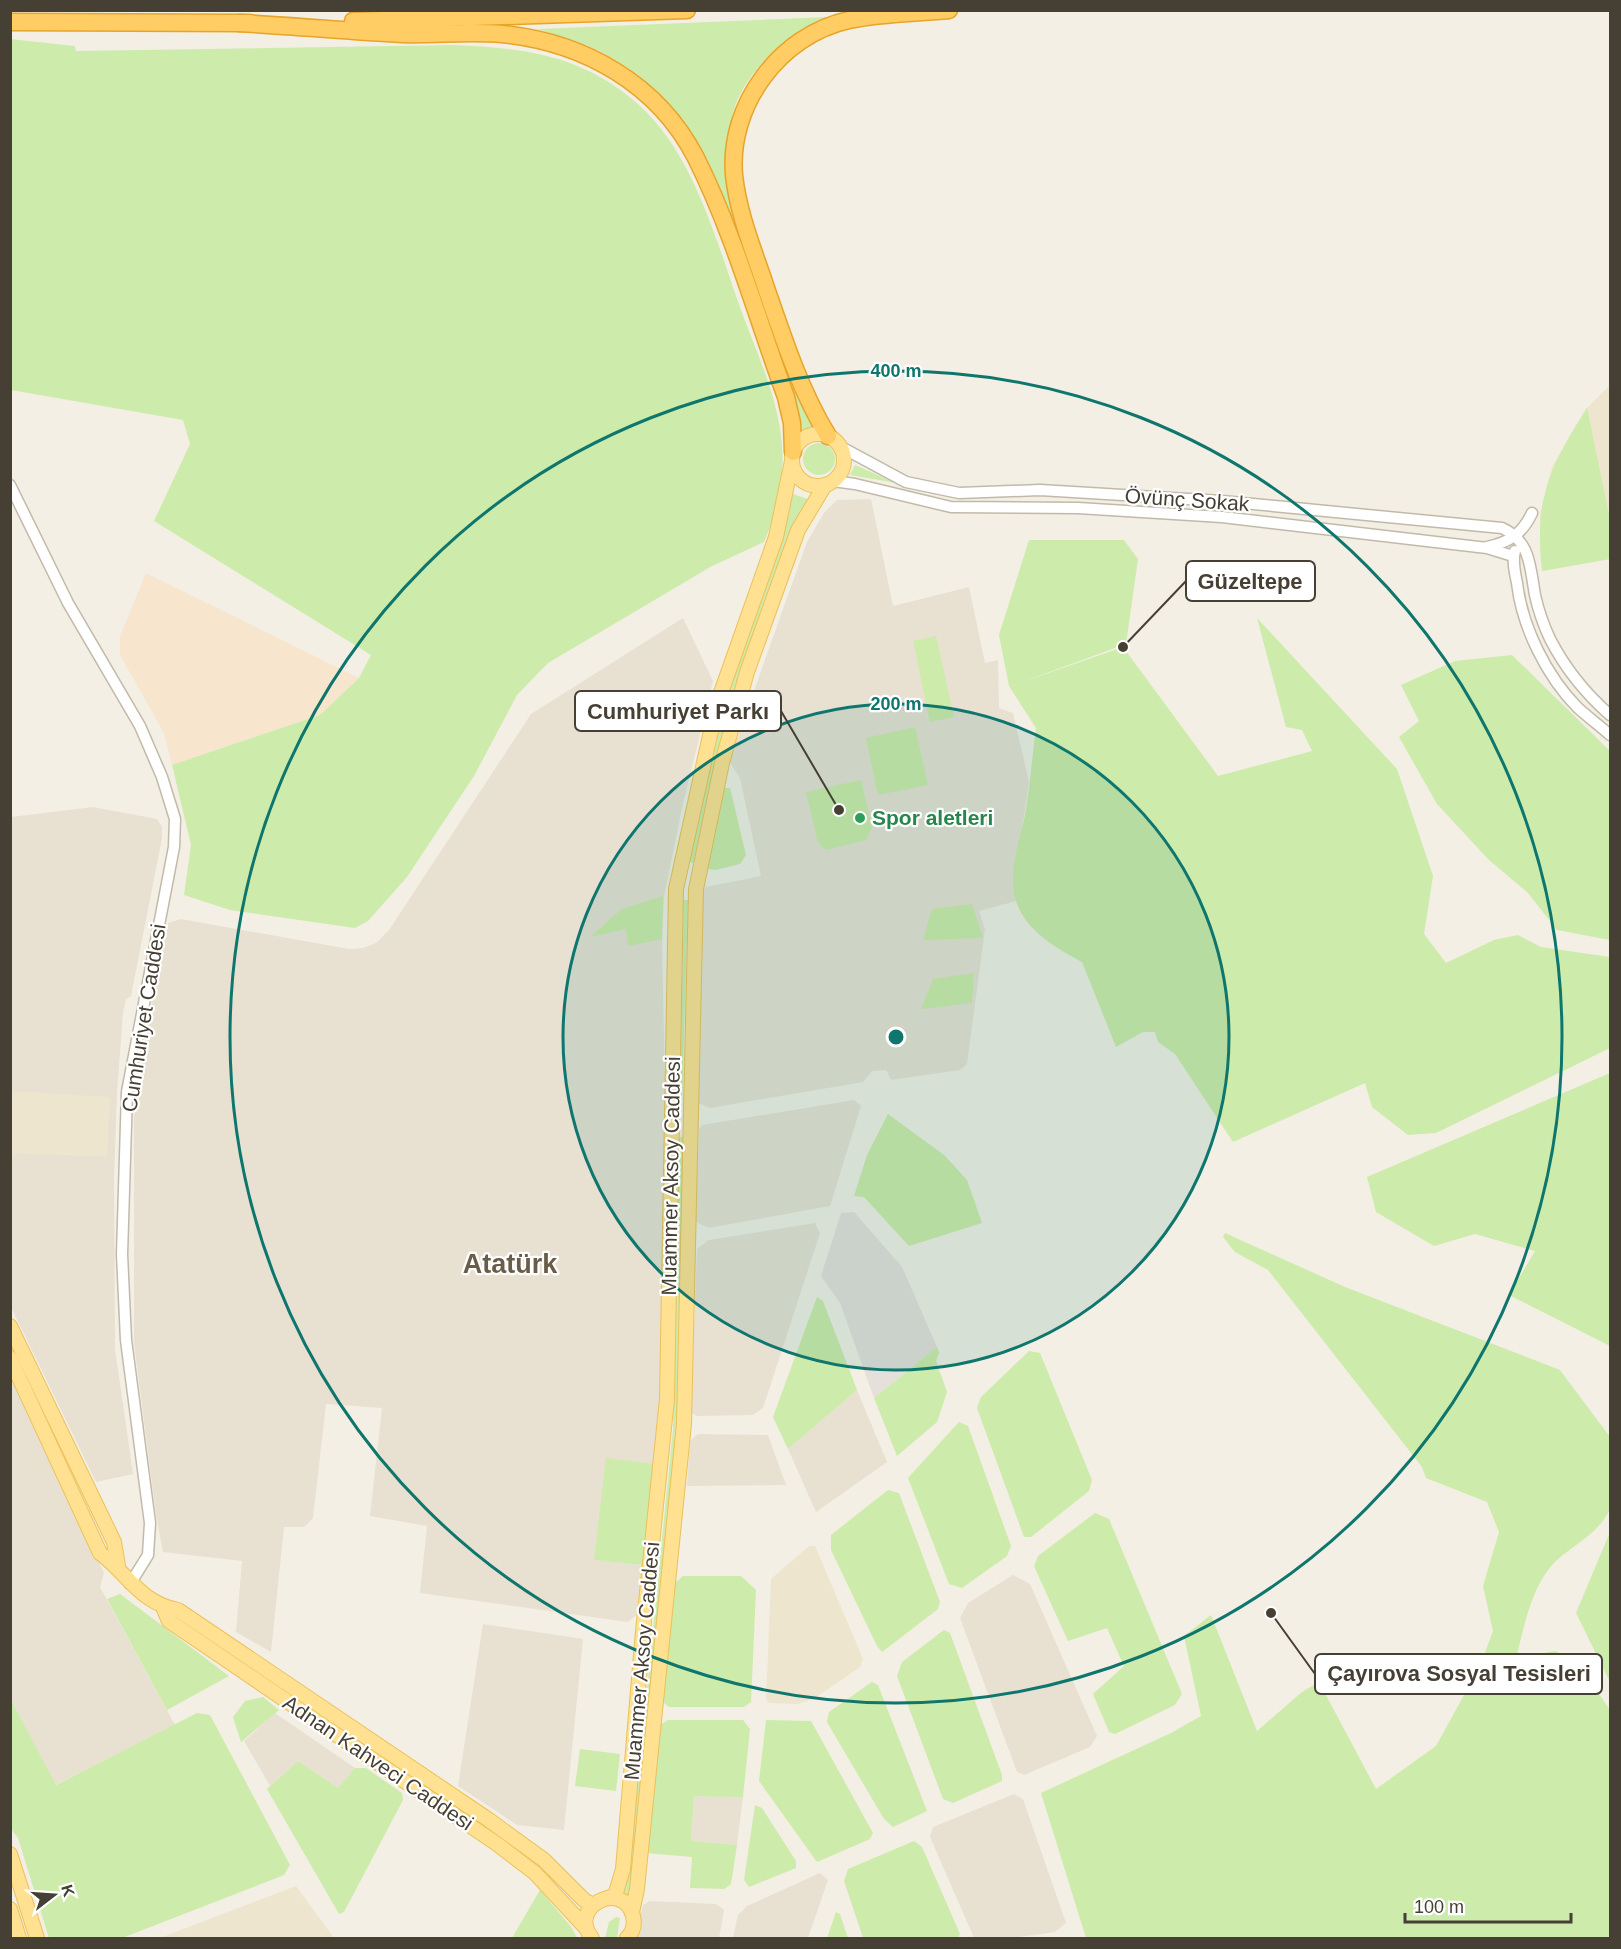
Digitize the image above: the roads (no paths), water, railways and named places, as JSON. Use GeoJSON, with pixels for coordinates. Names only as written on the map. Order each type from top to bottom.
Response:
{"type":"FeatureCollection","features":[{"type":"Feature","properties":{"kind":"highway"},"geometry":{"type":"LineString","coordinates":[[10,22],[239,23],[477,18],[687,10]]}},
{"type":"Feature","properties":{"kind":"highway"},"geometry":{"type":"LineString","coordinates":[[835,441],[801,387],[740,212],[734,174],[739,124],[750,99],[775,61],[789,48],[821,29],[849,20],[949,10]]}},
{"type":"Feature","properties":{"kind":"highway"},"geometry":{"type":"LineString","coordinates":[[239,23],[404,34],[502,34],[556,43],[600,60],[617,71],[668,116],[696,158],[723,223],[786,397],[792,423],[793,457]]}},
{"type":"Feature","properties":{"kind":"main road"},"geometry":{"type":"LineString","coordinates":[[627,1938],[633,1927],[632,1912],[637,1889],[684,1424],[696,889],[722,763],[747,672],[798,530],[829,483],[839,476],[844,462],[835,441],[811,435],[804,438],[793,457],[800,479],[812,485],[829,483]]}},
{"type":"Feature","properties":{"kind":"main road","name":"Muammer Aksoy Caddesi"},"geometry":{"type":"LineString","coordinates":[[607,1898],[615,1896],[623,1869],[643,1631],[668,1399],[676,889],[717,705],[776,537],[793,457]]}},
{"type":"Feature","properties":{"kind":"main road"},"geometry":{"type":"LineString","coordinates":[[10,1326],[114,1542],[118,1566]]}},
{"type":"Feature","properties":{"kind":"main road","name":"Adnan Kahveci Caddesi"},"geometry":{"type":"LineString","coordinates":[[10,1358],[100,1553],[118,1566],[130,1584],[163,1607],[178,1610],[489,1820],[544,1860],[584,1900],[593,1905]]}},
{"type":"Feature","properties":{"kind":"main road","name":"Adnan Kahveci Caddesi"},"geometry":{"type":"LineString","coordinates":[[163,1607],[169,1621],[496,1844],[541,1880],[590,1933]]}},
{"type":"Feature","properties":{"kind":"main road"},"geometry":{"type":"LineString","coordinates":[[10,1854],[37,1938]]}},
{"type":"Feature","properties":{"kind":"main road"},"geometry":{"type":"LineString","coordinates":[[590,1933],[587,1916],[593,1905],[607,1898],[621,1901],[632,1912]]}},
{"type":"Feature","properties":{"kind":"main road"},"geometry":{"type":"LineString","coordinates":[[10,1910],[19,1938]]}},
{"type":"Feature","properties":{"kind":"street","name":"Övünç Sokak"},"geometry":{"type":"LineString","coordinates":[[835,441],[906,482],[959,493],[1040,490],[1222,501],[1502,528],[1514,533],[1520,540]]}},
{"type":"Feature","properties":{"kind":"street","name":"Övünç Sokak"},"geometry":{"type":"LineString","coordinates":[[829,483],[855,484],[951,507],[1078,508],[1222,517],[1487,548],[1514,556]]}},
{"type":"Feature","properties":{"kind":"street","name":"Cumhuriyet Caddesi"},"geometry":{"type":"LineString","coordinates":[[10,485],[68,603],[140,726],[175,819],[174,847],[127,1092],[122,1254],[126,1340],[150,1523],[148,1556],[130,1584]]}},
{"type":"Feature","properties":{"kind":"street"},"geometry":{"type":"LineString","coordinates":[[1487,548],[1499,545],[1522,532],[1532,513]]}},
{"type":"Feature","properties":{"kind":"street"},"geometry":{"type":"LineString","coordinates":[[1520,540],[1514,556],[1518,590],[1526,624],[1548,668],[1577,706],[1611,735]]}},
{"type":"Feature","properties":{"kind":"street"},"geometry":{"type":"LineString","coordinates":[[1520,540],[1529,557],[1535,598],[1549,637],[1567,668],[1611,715]]}},
{"type":"Feature","properties":{"kind":"place","name":"Güzeltepe"},"geometry":{"type":"Point","coordinates":[1123,647]}},
{"type":"Feature","properties":{"kind":"place","name":"Cumhuriyet Parkı"},"geometry":{"type":"Point","coordinates":[839,810]}},
{"type":"Feature","properties":{"kind":"place","name":"Spor aletleri"},"geometry":{"type":"Point","coordinates":[860,818]}},
{"type":"Feature","properties":{"kind":"place","name":"Çayırova Sosyal Tesisleri"},"geometry":{"type":"Point","coordinates":[1271,1613]}},
{"type":"Feature","properties":{"kind":"district","name":"Atatürk"},"geometry":{"type":"Point","coordinates":[510,1264]}}]}
